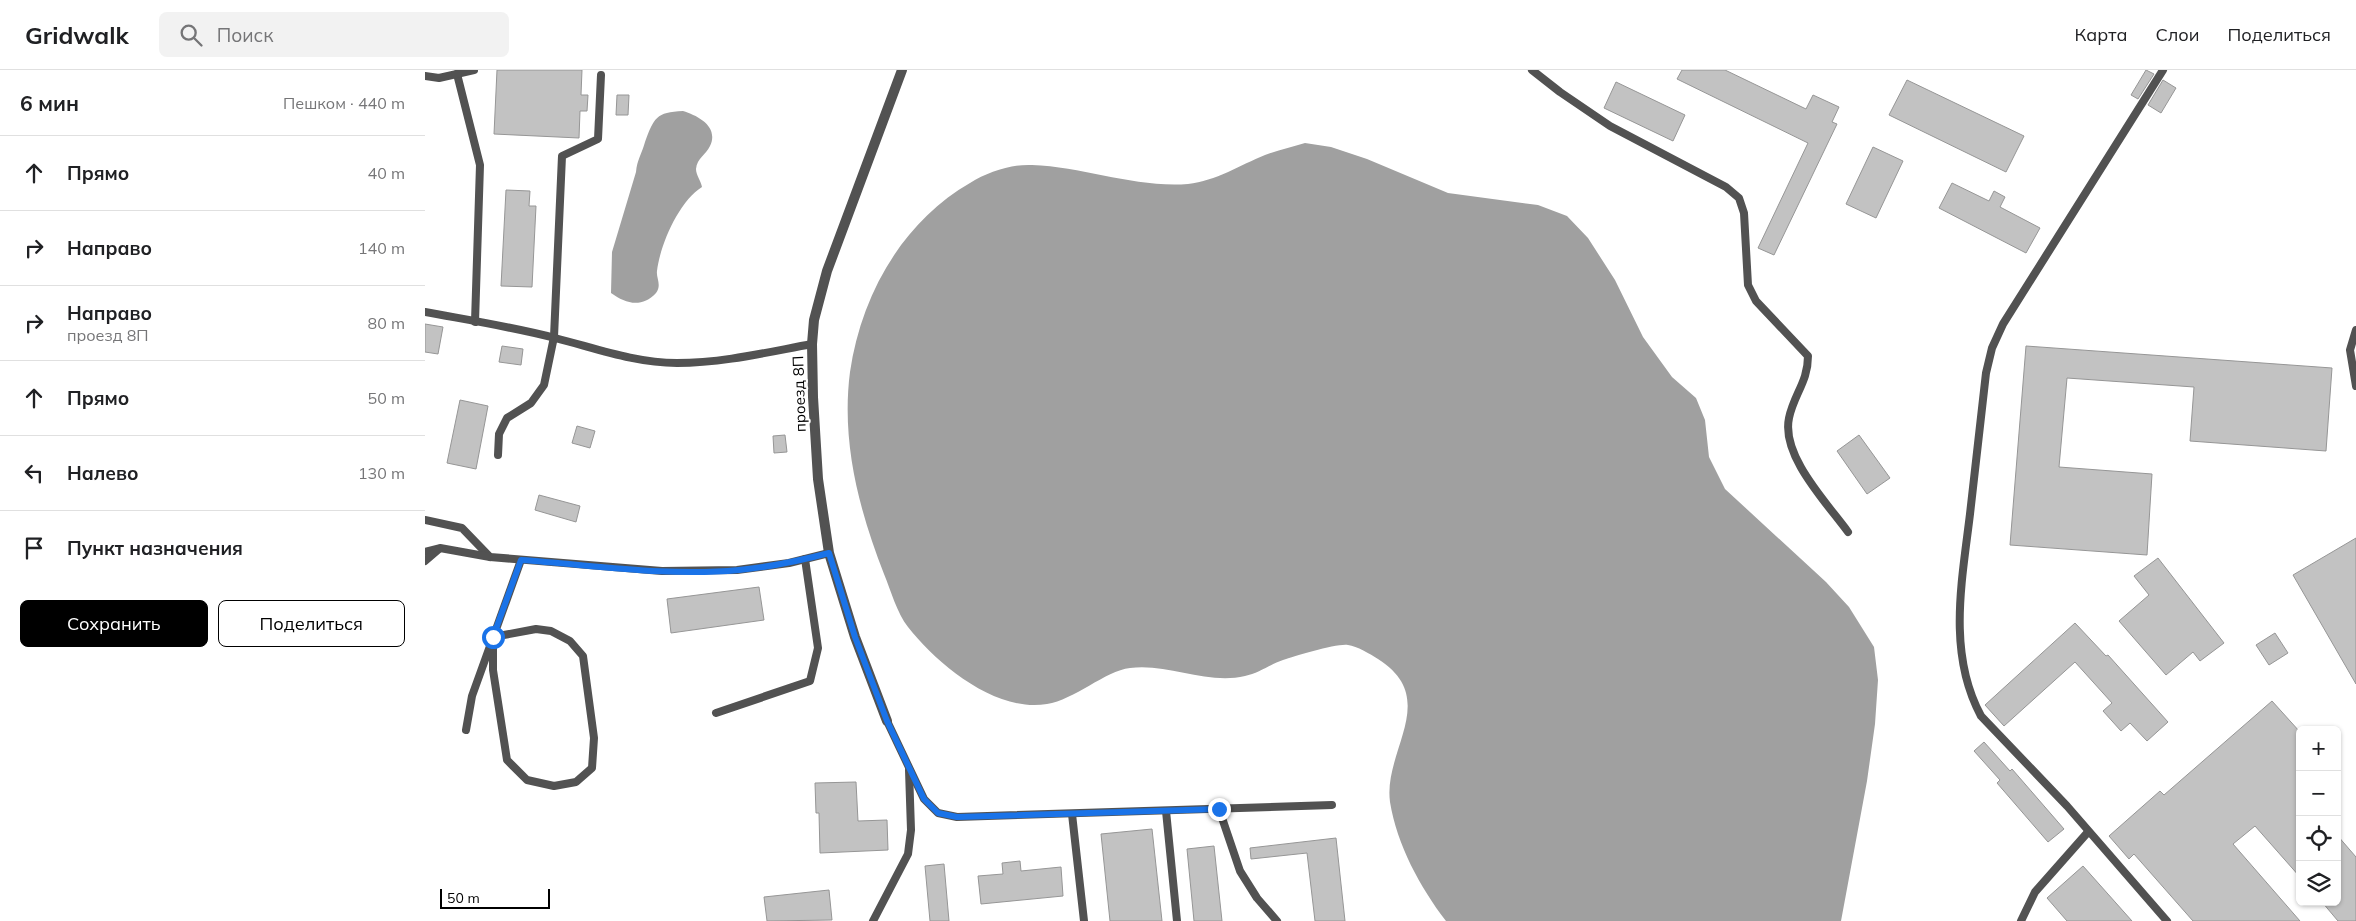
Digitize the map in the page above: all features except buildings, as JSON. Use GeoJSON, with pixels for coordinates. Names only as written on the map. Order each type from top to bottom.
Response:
{"type":"FeatureCollection","features":[{"type":"Feature","properties":{"kind":"street","name":"проезд 8П"},"geometry":{"type":"LineString","coordinates":[[887,721],[852,628],[829,553],[818,479],[812,344],[814,320],[827,271],[902,70]]}},
{"type":"Feature","properties":{"kind":"lane"},"geometry":{"type":"LineString","coordinates":[[425,76],[439,78],[474,70]]}},
{"type":"Feature","properties":{"kind":"lane"},"geometry":{"type":"LineString","coordinates":[[1532,70],[1560,92],[1610,126],[1726,187],[1739,198],[1744,213],[1748,285],[1756,301],[1808,356],[1808,371],[1789,419],[1794,454],[1804,472],[1848,532]]}},
{"type":"Feature","properties":{"kind":"lane"},"geometry":{"type":"LineString","coordinates":[[2163,70],[2003,324],[1992,348],[1986,373],[1960,606],[1963,667],[1972,700],[1981,716],[2167,921]]}},
{"type":"Feature","properties":{"kind":"lane"},"geometry":{"type":"LineString","coordinates":[[457,74],[480,165],[475,322]]}},
{"type":"Feature","properties":{"kind":"lane"},"geometry":{"type":"LineString","coordinates":[[498,455],[499,434],[507,418],[531,403],[544,385],[554,337],[563,156],[598,139],[601,75]]}},
{"type":"Feature","properties":{"kind":"lane"},"geometry":{"type":"LineString","coordinates":[[425,312],[554,337],[641,360],[677,363],[727,360],[812,344]]}},
{"type":"Feature","properties":{"kind":"lane"},"geometry":{"type":"LineString","coordinates":[[2356,330],[2350,350],[2356,386]]}},
{"type":"Feature","properties":{"kind":"lane"},"geometry":{"type":"LineString","coordinates":[[425,520],[462,528],[490,557]]}},
{"type":"Feature","properties":{"kind":"lane"},"geometry":{"type":"LineString","coordinates":[[425,552],[440,548],[490,557],[662,571],[737,570],[805,560],[829,553]]}},
{"type":"Feature","properties":{"kind":"lane"},"geometry":{"type":"LineString","coordinates":[[425,561],[440,548]]}},
{"type":"Feature","properties":{"kind":"lane"},"geometry":{"type":"LineString","coordinates":[[466,730],[472,696],[521,560]]}},
{"type":"Feature","properties":{"kind":"lane"},"geometry":{"type":"LineString","coordinates":[[716,713],[810,681],[818,648],[805,560]]}},
{"type":"Feature","properties":{"kind":"lane"},"geometry":{"type":"LineString","coordinates":[[536,628],[551,631],[570,641],[583,656],[594,738],[592,768],[576,782],[554,786],[527,780],[507,760],[493,670],[493,637],[536,628]]}},
{"type":"Feature","properties":{"kind":"lane"},"geometry":{"type":"LineString","coordinates":[[887,721],[924,799],[938,813],[957,817],[1332,805]]}},
{"type":"Feature","properties":{"kind":"lane"},"geometry":{"type":"LineString","coordinates":[[873,921],[909,854],[911,830],[908,766]]}},
{"type":"Feature","properties":{"kind":"lane"},"geometry":{"type":"LineString","coordinates":[[1219,809],[1240,871],[1257,898],[1277,921]]}},
{"type":"Feature","properties":{"kind":"lane"},"geometry":{"type":"LineString","coordinates":[[1166,811],[1177,921]]}},
{"type":"Feature","properties":{"kind":"lane"},"geometry":{"type":"LineString","coordinates":[[1072,814],[1083,921]]}},
{"type":"Feature","properties":{"kind":"lane"},"geometry":{"type":"LineString","coordinates":[[2021,921],[2035,892],[2088,832]]}},
{"type":"Feature","properties":{"kind":"shaded area"},"geometry":{"type":"Polygon","coordinates":[[[683,111],[701,119],[710,128],[712,133],[710,146],[698,162],[696,169],[702,187],[686,202],[678,213],[666,237],[659,260],[657,274],[658,290],[651,298],[645,301],[628,302],[611,293],[612,252],[638,160],[651,127],[657,118],[667,113],[683,111]]]}},
{"type":"Feature","properties":{"kind":"shaded area"},"geometry":{"type":"Polygon","coordinates":[[[1305,143],[1331,147],[1367,159],[1448,193],[1538,205],[1567,216],[1588,238],[1615,280],[1643,337],[1672,377],[1696,398],[1705,420],[1709,457],[1725,489],[1826,582],[1849,607],[1874,647],[1878,680],[1875,724],[1867,781],[1841,921],[1446,921],[1427,894],[1411,865],[1393,818],[1390,802],[1390,783],[1408,708],[1405,691],[1396,674],[1378,659],[1352,646],[1343,645],[1316,650],[1283,660],[1250,675],[1231,678],[1216,678],[1159,668],[1130,668],[1110,674],[1079,692],[1057,701],[1047,704],[1028,705],[1008,701],[969,683],[935,656],[908,627],[895,602],[867,525],[854,475],[848,424],[850,372],[864,316],[875,289],[905,240],[924,218],[946,199],[977,179],[1008,167],[1032,165],[1071,169],[1149,183],[1188,184],[1208,180],[1265,155],[1305,143]]]}},
{"type":"Feature","properties":{"kind":"route"},"geometry":{"type":"LineString","coordinates":[[493,637],[521,560],[662,571],[737,570],[789,564],[829,553],[855,637],[887,721],[924,799],[938,813],[957,817],[1219,809]]}}]}
